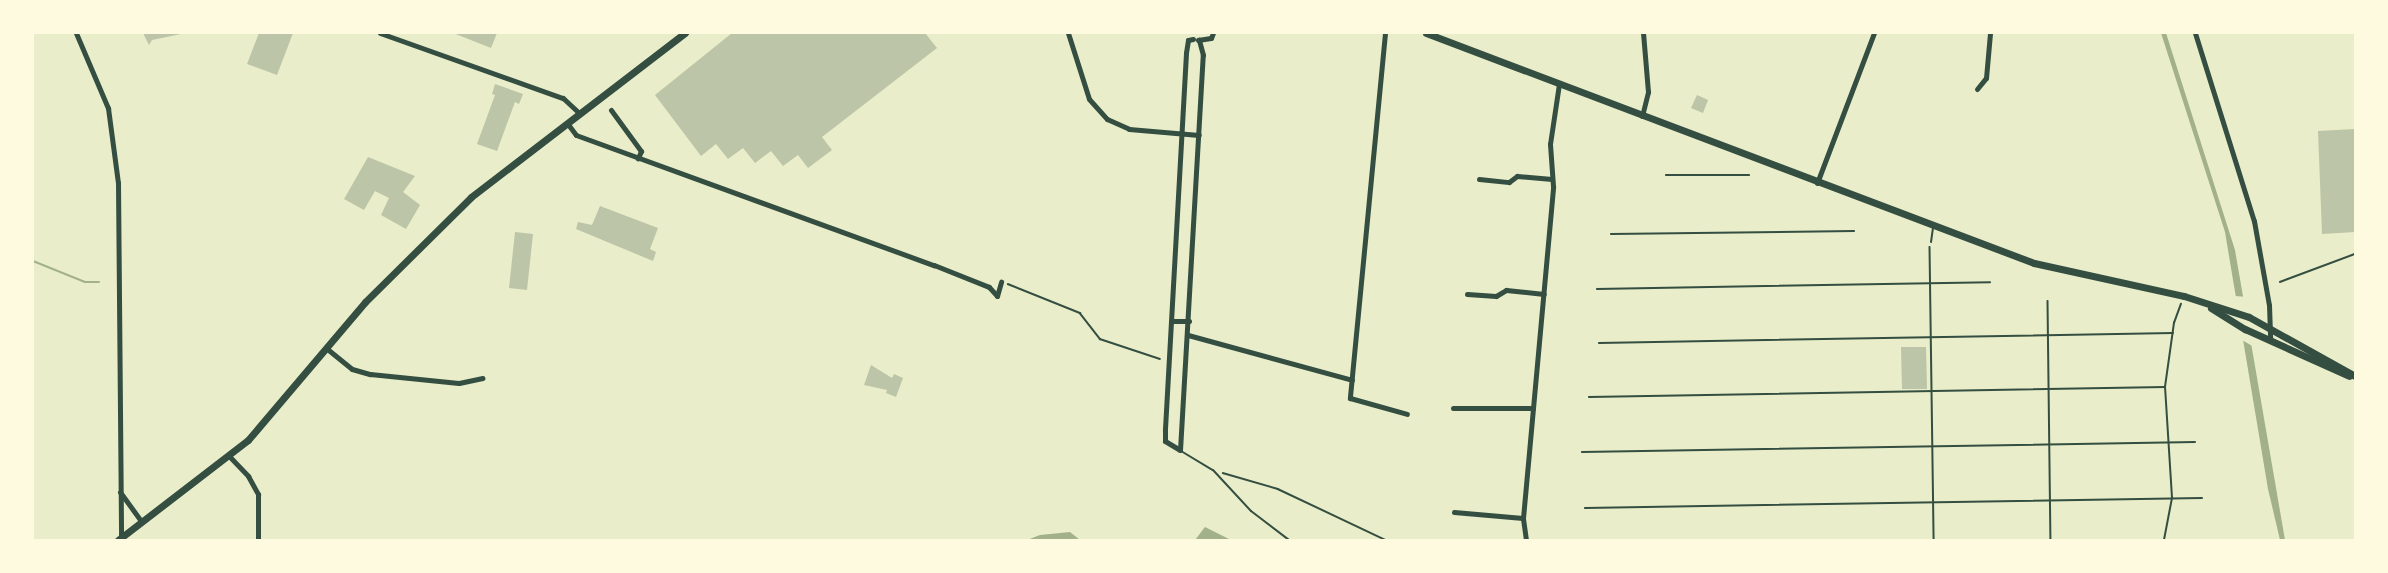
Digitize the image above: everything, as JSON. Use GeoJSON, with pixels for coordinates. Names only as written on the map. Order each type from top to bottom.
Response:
{"type":"FeatureCollection","features":[{"type":"Feature","properties":{"kind":"main road"},"geometry":{"type":"LineString","coordinates":[[119,539],[229,456],[266,420],[365,302],[471,197],[685,33]]}},
{"type":"Feature","properties":{"kind":"main road"},"geometry":{"type":"LineString","coordinates":[[1426,33],[1817,183],[2034,263],[2184,296],[2232,312],[2270,328],[2355,377]]}},
{"type":"Feature","properties":{"kind":"main road"},"geometry":{"type":"LineString","coordinates":[[2201,302],[2270,341],[2355,377]]}},
{"type":"Feature","properties":{"kind":"street"},"geometry":{"type":"LineString","coordinates":[[76,33],[104,93],[117,172],[121,272],[119,539]]}},
{"type":"Feature","properties":{"kind":"street"},"geometry":{"type":"LineString","coordinates":[[380,33],[563,98],[579,113]]}},
{"type":"Feature","properties":{"kind":"street"},"geometry":{"type":"LineString","coordinates":[[1068,33],[1086,93],[1099,113],[1129,129],[1199,135]]}},
{"type":"Feature","properties":{"kind":"street"},"geometry":{"type":"LineString","coordinates":[[1195,38],[1203,55],[1180,450],[1165,441],[1186,53],[1188,40],[1195,38],[1213,33]]}},
{"type":"Feature","properties":{"kind":"street"},"geometry":{"type":"LineString","coordinates":[[1385,33],[1350,398],[1407,414]]}},
{"type":"Feature","properties":{"kind":"street"},"geometry":{"type":"LineString","coordinates":[[1642,116],[1648,92],[1643,33]]}},
{"type":"Feature","properties":{"kind":"street"},"geometry":{"type":"LineString","coordinates":[[1817,183],[1874,33]]}},
{"type":"Feature","properties":{"kind":"street"},"geometry":{"type":"LineString","coordinates":[[1977,89],[1986,78],[1990,33]]}},
{"type":"Feature","properties":{"kind":"street"},"geometry":{"type":"LineString","coordinates":[[2194,33],[2254,221],[2270,341]]}},
{"type":"Feature","properties":{"kind":"street"},"geometry":{"type":"LineString","coordinates":[[1526,540],[1523,518],[1544,294],[1552,179],[1550,144],[1559,84]]}},
{"type":"Feature","properties":{"kind":"street"},"geometry":{"type":"LineString","coordinates":[[611,110],[641,151],[638,158]]}},
{"type":"Feature","properties":{"kind":"street"},"geometry":{"type":"LineString","coordinates":[[567,123],[576,135],[923,261],[989,287],[997,296],[1001,282]]}},
{"type":"Feature","properties":{"kind":"street"},"geometry":{"type":"LineString","coordinates":[[1479,179],[1509,182],[1517,176],[1552,179]]}},
{"type":"Feature","properties":{"kind":"street"},"geometry":{"type":"LineString","coordinates":[[1467,294],[1496,296],[1506,290],[1544,294]]}},
{"type":"Feature","properties":{"kind":"street"},"geometry":{"type":"LineString","coordinates":[[1171,321],[1189,321]]}},
{"type":"Feature","properties":{"kind":"street"},"geometry":{"type":"LineString","coordinates":[[1188,335],[1352,380]]}},
{"type":"Feature","properties":{"kind":"street"},"geometry":{"type":"LineString","coordinates":[[326,348],[352,369],[370,374],[459,383],[482,378]]}},
{"type":"Feature","properties":{"kind":"street"},"geometry":{"type":"LineString","coordinates":[[1453,408],[1533,408]]}},
{"type":"Feature","properties":{"kind":"street"},"geometry":{"type":"LineString","coordinates":[[229,456],[248,476],[258,494],[258,540]]}},
{"type":"Feature","properties":{"kind":"street"},"geometry":{"type":"LineString","coordinates":[[120,492],[142,522]]}},
{"type":"Feature","properties":{"kind":"street"},"geometry":{"type":"LineString","coordinates":[[1454,512],[1523,518]]}},
{"type":"Feature","properties":{"kind":"lane"},"geometry":{"type":"LineString","coordinates":[[1930,242],[1934,227]]}},
{"type":"Feature","properties":{"kind":"lane"},"geometry":{"type":"LineString","coordinates":[[1180,450],[1213,470],[1251,511],[1289,540]]}},
{"type":"Feature","properties":{"kind":"path"},"geometry":{"type":"LineString","coordinates":[[1666,175],[1749,175]]}},
{"type":"Feature","properties":{"kind":"path"},"geometry":{"type":"LineString","coordinates":[[1611,234],[1854,231]]}},
{"type":"Feature","properties":{"kind":"path"},"geometry":{"type":"LineString","coordinates":[[1930,242],[1934,540]]}},
{"type":"Feature","properties":{"kind":"path"},"geometry":{"type":"LineString","coordinates":[[2280,282],[2355,254]]}},
{"type":"Feature","properties":{"kind":"path"},"geometry":{"type":"LineString","coordinates":[[1001,282],[1080,313],[1100,339],[1160,359]]}},
{"type":"Feature","properties":{"kind":"path"},"geometry":{"type":"LineString","coordinates":[[1597,289],[1990,282]]}},
{"type":"Feature","properties":{"kind":"path"},"geometry":{"type":"LineString","coordinates":[[2164,540],[2172,498],[2165,387],[2173,333],[2184,296]]}},
{"type":"Feature","properties":{"kind":"path"},"geometry":{"type":"LineString","coordinates":[[2048,301],[2052,540]]}},
{"type":"Feature","properties":{"kind":"path"},"geometry":{"type":"LineString","coordinates":[[1599,343],[2173,333]]}},
{"type":"Feature","properties":{"kind":"path"},"geometry":{"type":"LineString","coordinates":[[1589,397],[2165,387]]}},
{"type":"Feature","properties":{"kind":"path"},"geometry":{"type":"LineString","coordinates":[[1582,452],[2195,442]]}},
{"type":"Feature","properties":{"kind":"path"},"geometry":{"type":"LineString","coordinates":[[1213,470],[1278,489],[1386,540]]}},
{"type":"Feature","properties":{"kind":"path"},"geometry":{"type":"LineString","coordinates":[[1585,508],[2202,498]]}},
{"type":"Feature","properties":{"kind":"shaded area"},"geometry":{"type":"Polygon","coordinates":[[[2161,33],[2166,33],[2235,250],[2285,540],[2280,540],[2268,489],[2225,232],[2161,33]]]}},
{"type":"Feature","properties":{"kind":"shaded area"},"geometry":{"type":"Polygon","coordinates":[[[1205,527],[1229,539],[1230,540],[1195,540],[1205,527]]]}},
{"type":"Feature","properties":{"kind":"shaded area"},"geometry":{"type":"Polygon","coordinates":[[[1070,532],[1080,540],[1027,540],[1040,535],[1070,532]]]}},
{"type":"Feature","properties":{"kind":"pier"},"geometry":{"type":"Polygon","coordinates":[[[2235,296],[2248,297],[2254,347],[2242,340],[2235,296]]]}},
{"type":"Feature","properties":{"kind":"building"},"geometry":{"type":"Polygon","coordinates":[[[143,33],[181,34],[152,40],[149,45],[143,33]]]}},
{"type":"Feature","properties":{"kind":"building"},"geometry":{"type":"Polygon","coordinates":[[[259,33],[293,33],[277,75],[247,64],[259,33]]]}},
{"type":"Feature","properties":{"kind":"building"},"geometry":{"type":"Polygon","coordinates":[[[453,33],[497,33],[491,48],[453,33]]]}},
{"type":"Feature","properties":{"kind":"building"},"geometry":{"type":"Polygon","coordinates":[[[732,33],[925,33],[937,48],[822,137],[832,150],[808,168],[798,155],[783,166],[771,151],[755,163],[743,148],[728,159],[716,144],[701,156],[655,95],[732,33]]]}},
{"type":"Feature","properties":{"kind":"building"},"geometry":{"type":"Polygon","coordinates":[[[495,84],[523,94],[519,104],[515,102],[497,151],[477,144],[495,95],[492,94],[495,84]]]}},
{"type":"Feature","properties":{"kind":"building"},"geometry":{"type":"Polygon","coordinates":[[[1697,95],[1708,100],[1703,113],[1691,108],[1697,95]]]}},
{"type":"Feature","properties":{"kind":"building"},"geometry":{"type":"Polygon","coordinates":[[[2355,129],[2355,232],[2322,234],[2318,131],[2355,129]]]}},
{"type":"Feature","properties":{"kind":"building"},"geometry":{"type":"Polygon","coordinates":[[[368,157],[415,176],[403,192],[420,205],[406,229],[381,215],[389,198],[375,191],[364,210],[344,199],[368,157]]]}},
{"type":"Feature","properties":{"kind":"building"},"geometry":{"type":"Polygon","coordinates":[[[600,206],[658,228],[650,249],[656,252],[653,261],[576,229],[578,222],[592,225],[600,206]]]}},
{"type":"Feature","properties":{"kind":"building"},"geometry":{"type":"Polygon","coordinates":[[[515,232],[533,234],[527,290],[509,288],[515,232]]]}},
{"type":"Feature","properties":{"kind":"building"},"geometry":{"type":"Polygon","coordinates":[[[1901,347],[1926,347],[1927,389],[1902,389],[1901,347]]]}},
{"type":"Feature","properties":{"kind":"building"},"geometry":{"type":"Polygon","coordinates":[[[871,365],[892,378],[894,374],[903,378],[896,397],[886,393],[887,390],[864,385],[871,365]]]}},
{"type":"Feature","properties":{"kind":"waterway"},"geometry":{"type":"LineString","coordinates":[[33,261],[85,282],[99,282]]}}]}
